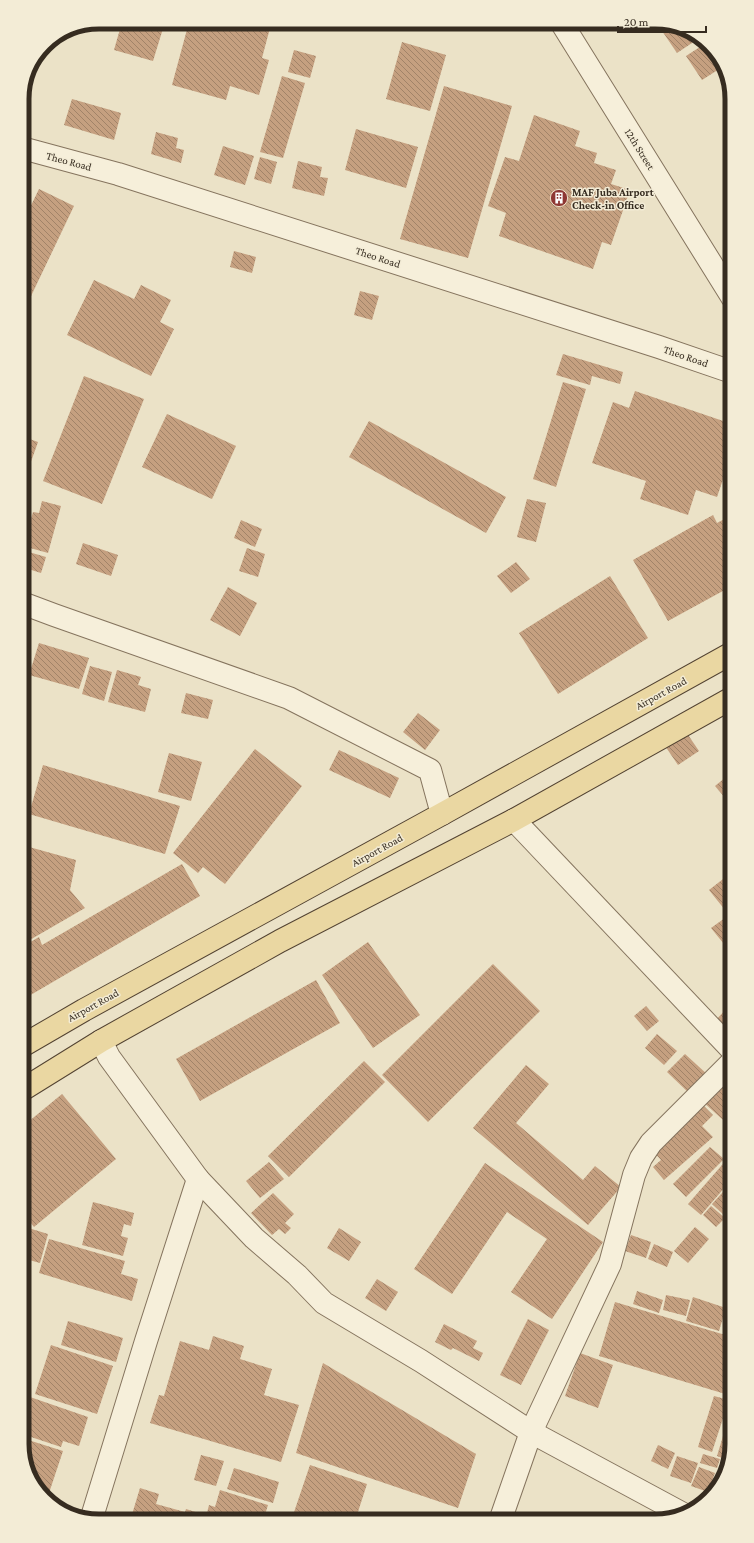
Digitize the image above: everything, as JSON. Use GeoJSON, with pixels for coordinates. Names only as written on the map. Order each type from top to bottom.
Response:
{"type":"FeatureCollection","features":[{"type":"Feature","properties":{"kind":"main road","name":"Airport Road"},"geometry":{"type":"LineString","coordinates":[[29,1042],[91,1006],[725,657]]}},
{"type":"Feature","properties":{"kind":"main road"},"geometry":{"type":"LineString","coordinates":[[29,1086],[101,1041],[280,941],[514,820],[725,702]]}},
{"type":"Feature","properties":{"kind":"street","name":"12th Street"},"geometry":{"type":"LineString","coordinates":[[565,29],[725,286]]}},
{"type":"Feature","properties":{"kind":"street","name":"Theo Road"},"geometry":{"type":"LineString","coordinates":[[29,150],[118,174],[659,347],[725,370]]}},
{"type":"Feature","properties":{"kind":"street"},"geometry":{"type":"LineString","coordinates":[[29,606],[289,698],[430,770],[442,814]]}},
{"type":"Feature","properties":{"kind":"street"},"geometry":{"type":"LineString","coordinates":[[514,820],[725,1043]]}},
{"type":"Feature","properties":{"kind":"street"},"geometry":{"type":"LineString","coordinates":[[101,1041],[109,1056],[198,1179],[254,1238],[297,1275],[324,1303],[421,1361],[531,1432],[678,1510]]}},
{"type":"Feature","properties":{"kind":"street"},"geometry":{"type":"LineString","coordinates":[[502,1514],[531,1432],[610,1264],[634,1175],[641,1158],[650,1143],[725,1069]]}},
{"type":"Feature","properties":{"kind":"street"},"geometry":{"type":"LineString","coordinates":[[93,1514],[198,1179]]}},
{"type":"Feature","properties":{"kind":"building"},"geometry":{"type":"Polygon","coordinates":[[[120,29],[163,29],[153,61],[114,50],[120,29]]]}},
{"type":"Feature","properties":{"kind":"building"},"geometry":{"type":"Polygon","coordinates":[[[187,29],[270,29],[262,58],[269,60],[259,95],[230,86],[226,100],[172,85],[187,29]]]}},
{"type":"Feature","properties":{"kind":"building"},"geometry":{"type":"Polygon","coordinates":[[[661,29],[678,33],[694,41],[677,53],[661,29]]]}},
{"type":"Feature","properties":{"kind":"building"},"geometry":{"type":"Polygon","coordinates":[[[402,42],[446,55],[430,111],[386,99],[402,42]]]}},
{"type":"Feature","properties":{"kind":"building"},"geometry":{"type":"Polygon","coordinates":[[[701,46],[711,56],[719,69],[702,80],[686,56],[701,46]]]}},
{"type":"Feature","properties":{"kind":"building"},"geometry":{"type":"Polygon","coordinates":[[[294,50],[316,56],[310,78],[288,72],[294,50]]]}},
{"type":"Feature","properties":{"kind":"building"},"geometry":{"type":"Polygon","coordinates":[[[282,76],[305,83],[283,158],[260,152],[282,76]]]}},
{"type":"Feature","properties":{"kind":"building"},"geometry":{"type":"Polygon","coordinates":[[[444,86],[512,106],[468,258],[400,239],[444,86]]]}},
{"type":"Feature","properties":{"kind":"building"},"geometry":{"type":"Polygon","coordinates":[[[72,99],[121,113],[114,140],[64,125],[72,99]]]}},
{"type":"Feature","properties":{"kind":"building","name":"MAF Juba Airport Check-in Office"},"geometry":{"type":"Polygon","coordinates":[[[534,115],[580,131],[575,146],[597,153],[594,163],[616,170],[611,184],[630,190],[611,245],[602,242],[593,269],[499,236],[506,213],[488,206],[505,157],[519,161],[534,115]]]}},
{"type":"Feature","properties":{"kind":"building"},"geometry":{"type":"Polygon","coordinates":[[[356,129],[418,147],[406,188],[345,170],[356,129]]]}},
{"type":"Feature","properties":{"kind":"building"},"geometry":{"type":"Polygon","coordinates":[[[156,132],[178,138],[176,148],[184,150],[181,163],[151,154],[156,132]]]}},
{"type":"Feature","properties":{"kind":"building"},"geometry":{"type":"Polygon","coordinates":[[[223,146],[254,156],[245,185],[214,175],[223,146]]]}},
{"type":"Feature","properties":{"kind":"building"},"geometry":{"type":"Polygon","coordinates":[[[260,157],[277,162],[271,184],[254,179],[260,157]]]}},
{"type":"Feature","properties":{"kind":"building"},"geometry":{"type":"Polygon","coordinates":[[[298,161],[322,167],[320,177],[328,178],[324,196],[292,188],[298,161]]]}},
{"type":"Feature","properties":{"kind":"building"},"geometry":{"type":"Polygon","coordinates":[[[39,189],[74,206],[29,300],[29,210],[39,189]]]}},
{"type":"Feature","properties":{"kind":"building"},"geometry":{"type":"Polygon","coordinates":[[[234,251],[256,257],[252,273],[230,267],[234,251]]]}},
{"type":"Feature","properties":{"kind":"building"},"geometry":{"type":"Polygon","coordinates":[[[94,280],[134,299],[141,285],[171,300],[160,322],[174,329],[151,376],[67,335],[94,280]]]}},
{"type":"Feature","properties":{"kind":"building"},"geometry":{"type":"Polygon","coordinates":[[[360,291],[379,296],[372,320],[354,315],[360,291]]]}},
{"type":"Feature","properties":{"kind":"building"},"geometry":{"type":"Polygon","coordinates":[[[563,354],[623,372],[620,384],[592,376],[590,385],[556,375],[563,354]]]}},
{"type":"Feature","properties":{"kind":"building"},"geometry":{"type":"Polygon","coordinates":[[[84,376],[144,399],[102,504],[43,481],[84,376]]]}},
{"type":"Feature","properties":{"kind":"building"},"geometry":{"type":"Polygon","coordinates":[[[563,382],[586,389],[556,487],[533,479],[563,382]]]}},
{"type":"Feature","properties":{"kind":"building"},"geometry":{"type":"Polygon","coordinates":[[[635,391],[725,422],[725,474],[717,497],[696,490],[688,515],[640,499],[646,481],[592,463],[613,402],[629,408],[635,391]]]}},
{"type":"Feature","properties":{"kind":"building"},"geometry":{"type":"Polygon","coordinates":[[[167,414],[236,446],[212,499],[142,467],[167,414]]]}},
{"type":"Feature","properties":{"kind":"building"},"geometry":{"type":"Polygon","coordinates":[[[369,421],[506,497],[486,533],[349,457],[369,421]]]}},
{"type":"Feature","properties":{"kind":"building"},"geometry":{"type":"Polygon","coordinates":[[[29,439],[38,442],[29,467],[29,439]]]}},
{"type":"Feature","properties":{"kind":"building"},"geometry":{"type":"Polygon","coordinates":[[[527,499],[546,503],[536,542],[517,537],[527,499]]]}},
{"type":"Feature","properties":{"kind":"building"},"geometry":{"type":"Polygon","coordinates":[[[42,501],[61,506],[48,553],[29,548],[29,526],[33,512],[39,513],[42,501]]]}},
{"type":"Feature","properties":{"kind":"building"},"geometry":{"type":"Polygon","coordinates":[[[713,515],[717,523],[725,519],[725,590],[668,621],[633,560],[713,515]]]}},
{"type":"Feature","properties":{"kind":"building"},"geometry":{"type":"Polygon","coordinates":[[[241,520],[262,529],[255,547],[234,538],[241,520]]]}},
{"type":"Feature","properties":{"kind":"building"},"geometry":{"type":"Polygon","coordinates":[[[83,543],[118,555],[111,576],[76,564],[83,543]]]}},
{"type":"Feature","properties":{"kind":"building"},"geometry":{"type":"Polygon","coordinates":[[[247,548],[265,554],[258,577],[239,571],[247,548]]]}},
{"type":"Feature","properties":{"kind":"building"},"geometry":{"type":"Polygon","coordinates":[[[29,552],[46,557],[41,573],[29,569],[29,552]]]}},
{"type":"Feature","properties":{"kind":"building"},"geometry":{"type":"Polygon","coordinates":[[[516,562],[530,579],[511,593],[497,576],[516,562]]]}},
{"type":"Feature","properties":{"kind":"building"},"geometry":{"type":"Polygon","coordinates":[[[610,576],[648,638],[558,694],[519,633],[610,576]]]}},
{"type":"Feature","properties":{"kind":"building"},"geometry":{"type":"Polygon","coordinates":[[[228,587],[257,603],[240,636],[210,620],[228,587]]]}},
{"type":"Feature","properties":{"kind":"building"},"geometry":{"type":"Polygon","coordinates":[[[39,643],[89,658],[79,689],[29,675],[39,643]]]}},
{"type":"Feature","properties":{"kind":"building"},"geometry":{"type":"Polygon","coordinates":[[[90,666],[112,672],[104,701],[82,694],[90,666]]]}},
{"type":"Feature","properties":{"kind":"building"},"geometry":{"type":"Polygon","coordinates":[[[117,670],[141,677],[138,685],[151,689],[145,712],[108,702],[117,670]]]}},
{"type":"Feature","properties":{"kind":"building"},"geometry":{"type":"Polygon","coordinates":[[[186,693],[213,700],[208,719],[181,713],[186,693]]]}},
{"type":"Feature","properties":{"kind":"building"},"geometry":{"type":"Polygon","coordinates":[[[418,713],[440,730],[425,750],[403,732],[418,713]]]}},
{"type":"Feature","properties":{"kind":"building"},"geometry":{"type":"Polygon","coordinates":[[[682,726],[699,751],[678,765],[661,740],[682,726]]]}},
{"type":"Feature","properties":{"kind":"building"},"geometry":{"type":"Polygon","coordinates":[[[255,749],[302,786],[225,884],[203,867],[198,873],[173,853],[255,749]]]}},
{"type":"Feature","properties":{"kind":"building"},"geometry":{"type":"Polygon","coordinates":[[[339,750],[399,778],[390,798],[329,770],[339,750]]]}},
{"type":"Feature","properties":{"kind":"building"},"geometry":{"type":"Polygon","coordinates":[[[169,753],[202,762],[191,801],[158,792],[169,753]]]}},
{"type":"Feature","properties":{"kind":"building"},"geometry":{"type":"Polygon","coordinates":[[[43,765],[180,806],[165,854],[29,814],[43,765]]]}},
{"type":"Feature","properties":{"kind":"building"},"geometry":{"type":"Polygon","coordinates":[[[725,778],[725,798],[715,786],[725,778]]]}},
{"type":"Feature","properties":{"kind":"building"},"geometry":{"type":"Polygon","coordinates":[[[29,847],[76,860],[70,890],[85,908],[29,940],[29,847]]]}},
{"type":"Feature","properties":{"kind":"building"},"geometry":{"type":"Polygon","coordinates":[[[182,864],[200,896],[29,996],[29,943],[39,937],[42,945],[182,864]]]}},
{"type":"Feature","properties":{"kind":"building"},"geometry":{"type":"Polygon","coordinates":[[[725,877],[725,910],[709,890],[725,877]]]}},
{"type":"Feature","properties":{"kind":"building"},"geometry":{"type":"Polygon","coordinates":[[[725,918],[725,945],[711,928],[725,918]]]}},
{"type":"Feature","properties":{"kind":"building"},"geometry":{"type":"Polygon","coordinates":[[[368,942],[420,1015],[373,1048],[322,975],[368,942]]]}},
{"type":"Feature","properties":{"kind":"building"},"geometry":{"type":"Polygon","coordinates":[[[493,964],[540,1011],[428,1122],[382,1075],[493,964]]]}},
{"type":"Feature","properties":{"kind":"building"},"geometry":{"type":"Polygon","coordinates":[[[316,980],[340,1023],[200,1101],[176,1059],[316,980]]]}},
{"type":"Feature","properties":{"kind":"building"},"geometry":{"type":"Polygon","coordinates":[[[646,1006],[659,1021],[647,1031],[634,1016],[646,1006]]]}},
{"type":"Feature","properties":{"kind":"building"},"geometry":{"type":"Polygon","coordinates":[[[725,1010],[725,1034],[713,1023],[725,1010]]]}},
{"type":"Feature","properties":{"kind":"building"},"geometry":{"type":"Polygon","coordinates":[[[657,1034],[677,1051],[664,1065],[645,1048],[657,1034]]]}},
{"type":"Feature","properties":{"kind":"building"},"geometry":{"type":"Polygon","coordinates":[[[685,1054],[708,1075],[690,1094],[667,1072],[685,1054]]]}},
{"type":"Feature","properties":{"kind":"building"},"geometry":{"type":"Polygon","coordinates":[[[364,1061],[385,1082],[289,1177],[268,1156],[364,1061]]]}},
{"type":"Feature","properties":{"kind":"building"},"geometry":{"type":"Polygon","coordinates":[[[526,1065],[549,1084],[516,1123],[583,1180],[595,1166],[621,1187],[588,1225],[473,1128],[526,1065]]]}},
{"type":"Feature","properties":{"kind":"building"},"geometry":{"type":"Polygon","coordinates":[[[724,1077],[725,1078],[725,1122],[702,1101],[724,1077]]]}},
{"type":"Feature","properties":{"kind":"building"},"geometry":{"type":"Polygon","coordinates":[[[62,1094],[116,1159],[34,1227],[29,1221],[29,1121],[62,1094]]]}},
{"type":"Feature","properties":{"kind":"building"},"geometry":{"type":"Polygon","coordinates":[[[702,1104],[713,1115],[702,1126],[713,1137],[664,1180],[653,1167],[661,1160],[652,1150],[702,1104]]]}},
{"type":"Feature","properties":{"kind":"building"},"geometry":{"type":"Polygon","coordinates":[[[710,1147],[724,1159],[686,1197],[673,1184],[710,1147]]]}},
{"type":"Feature","properties":{"kind":"building"},"geometry":{"type":"Polygon","coordinates":[[[269,1162],[284,1179],[260,1198],[246,1181],[269,1162]]]}},
{"type":"Feature","properties":{"kind":"building"},"geometry":{"type":"Polygon","coordinates":[[[725,1162],[725,1187],[701,1215],[688,1204],[725,1162]]]}},
{"type":"Feature","properties":{"kind":"building"},"geometry":{"type":"Polygon","coordinates":[[[485,1163],[603,1242],[552,1319],[511,1292],[547,1239],[507,1212],[452,1294],[414,1269],[485,1163]]]}},
{"type":"Feature","properties":{"kind":"building"},"geometry":{"type":"Polygon","coordinates":[[[725,1190],[725,1216],[712,1204],[725,1190]]]}},
{"type":"Feature","properties":{"kind":"building"},"geometry":{"type":"Polygon","coordinates":[[[273,1193],[294,1214],[285,1223],[291,1228],[285,1234],[279,1229],[272,1235],[251,1213],[273,1193]]]}},
{"type":"Feature","properties":{"kind":"building"},"geometry":{"type":"Polygon","coordinates":[[[93,1202],[134,1213],[131,1226],[124,1224],[121,1236],[128,1238],[123,1256],[82,1245],[93,1202]]]}},
{"type":"Feature","properties":{"kind":"building"},"geometry":{"type":"Polygon","coordinates":[[[711,1206],[725,1218],[716,1227],[703,1215],[711,1206]]]}},
{"type":"Feature","properties":{"kind":"building"},"geometry":{"type":"Polygon","coordinates":[[[695,1227],[709,1239],[688,1263],[674,1251],[695,1227]]]}},
{"type":"Feature","properties":{"kind":"building"},"geometry":{"type":"Polygon","coordinates":[[[29,1228],[48,1234],[40,1263],[29,1260],[29,1228]]]}},
{"type":"Feature","properties":{"kind":"building"},"geometry":{"type":"Polygon","coordinates":[[[339,1228],[361,1242],[349,1261],[327,1248],[339,1228]]]}},
{"type":"Feature","properties":{"kind":"building"},"geometry":{"type":"Polygon","coordinates":[[[631,1235],[651,1242],[646,1258],[625,1251],[631,1235]]]}},
{"type":"Feature","properties":{"kind":"building"},"geometry":{"type":"Polygon","coordinates":[[[49,1239],[125,1261],[121,1274],[138,1279],[132,1301],[39,1273],[49,1239]]]}},
{"type":"Feature","properties":{"kind":"building"},"geometry":{"type":"Polygon","coordinates":[[[654,1244],[673,1252],[667,1267],[648,1259],[654,1244]]]}},
{"type":"Feature","properties":{"kind":"building"},"geometry":{"type":"Polygon","coordinates":[[[377,1279],[398,1292],[386,1311],[365,1298],[377,1279]]]}},
{"type":"Feature","properties":{"kind":"building"},"geometry":{"type":"Polygon","coordinates":[[[637,1291],[663,1300],[659,1313],[633,1304],[637,1291]]]}},
{"type":"Feature","properties":{"kind":"building"},"geometry":{"type":"Polygon","coordinates":[[[666,1295],[690,1300],[686,1316],[663,1310],[666,1295]]]}},
{"type":"Feature","properties":{"kind":"building"},"geometry":{"type":"Polygon","coordinates":[[[693,1297],[725,1308],[719,1331],[686,1321],[693,1297]]]}},
{"type":"Feature","properties":{"kind":"building"},"geometry":{"type":"Polygon","coordinates":[[[615,1302],[725,1335],[725,1394],[599,1356],[615,1302]]]}},
{"type":"Feature","properties":{"kind":"building"},"geometry":{"type":"Polygon","coordinates":[[[528,1319],[549,1330],[521,1385],[500,1375],[528,1319]]]}},
{"type":"Feature","properties":{"kind":"building"},"geometry":{"type":"Polygon","coordinates":[[[68,1321],[123,1338],[116,1362],[61,1345],[68,1321]]]}},
{"type":"Feature","properties":{"kind":"building"},"geometry":{"type":"Polygon","coordinates":[[[444,1324],[477,1341],[473,1348],[483,1353],[479,1361],[453,1348],[451,1350],[435,1342],[444,1324]]]}},
{"type":"Feature","properties":{"kind":"building"},"geometry":{"type":"Polygon","coordinates":[[[213,1336],[244,1346],[240,1359],[272,1369],[264,1395],[299,1405],[281,1462],[150,1423],[159,1395],[164,1396],[180,1341],[209,1350],[213,1336]]]}},
{"type":"Feature","properties":{"kind":"building"},"geometry":{"type":"Polygon","coordinates":[[[51,1345],[113,1366],[97,1414],[35,1394],[51,1345]]]}},
{"type":"Feature","properties":{"kind":"building"},"geometry":{"type":"Polygon","coordinates":[[[580,1353],[613,1365],[598,1408],[565,1396],[580,1353]]]}},
{"type":"Feature","properties":{"kind":"building"},"geometry":{"type":"Polygon","coordinates":[[[323,1363],[476,1454],[458,1508],[296,1453],[323,1363]]]}},
{"type":"Feature","properties":{"kind":"building"},"geometry":{"type":"Polygon","coordinates":[[[714,1396],[725,1399],[725,1412],[712,1452],[698,1447],[714,1396]]]}},
{"type":"Feature","properties":{"kind":"building"},"geometry":{"type":"Polygon","coordinates":[[[30,1397],[88,1417],[79,1446],[63,1441],[61,1447],[29,1436],[30,1397]]]}},
{"type":"Feature","properties":{"kind":"building"},"geometry":{"type":"Polygon","coordinates":[[[725,1429],[723,1459],[717,1456],[725,1429]]]}},
{"type":"Feature","properties":{"kind":"building"},"geometry":{"type":"Polygon","coordinates":[[[29,1440],[63,1451],[49,1494],[34,1471],[30,1458],[29,1440]]]}},
{"type":"Feature","properties":{"kind":"building"},"geometry":{"type":"Polygon","coordinates":[[[658,1445],[675,1453],[668,1469],[651,1461],[658,1445]]]}},
{"type":"Feature","properties":{"kind":"building"},"geometry":{"type":"Polygon","coordinates":[[[703,1454],[720,1459],[717,1468],[700,1463],[703,1454]]]}},
{"type":"Feature","properties":{"kind":"building"},"geometry":{"type":"Polygon","coordinates":[[[201,1455],[224,1461],[216,1486],[194,1480],[201,1455]]]}},
{"type":"Feature","properties":{"kind":"building"},"geometry":{"type":"Polygon","coordinates":[[[677,1456],[698,1463],[691,1483],[670,1476],[677,1456]]]}},
{"type":"Feature","properties":{"kind":"building"},"geometry":{"type":"Polygon","coordinates":[[[310,1465],[367,1484],[357,1514],[293,1514],[310,1465]]]}},
{"type":"Feature","properties":{"kind":"building"},"geometry":{"type":"Polygon","coordinates":[[[699,1467],[715,1473],[710,1488],[707,1491],[691,1486],[699,1467]]]}},
{"type":"Feature","properties":{"kind":"building"},"geometry":{"type":"Polygon","coordinates":[[[234,1468],[279,1482],[273,1503],[227,1489],[234,1468]]]}},
{"type":"Feature","properties":{"kind":"building"},"geometry":{"type":"Polygon","coordinates":[[[140,1488],[159,1494],[156,1504],[185,1512],[186,1509],[202,1514],[132,1514],[140,1488]]]}},
{"type":"Feature","properties":{"kind":"building"},"geometry":{"type":"Polygon","coordinates":[[[220,1490],[268,1505],[265,1514],[207,1514],[209,1505],[215,1507],[220,1490]]]}},
{"type":"Feature","properties":{"kind":"place","name":"MAF Juba Airport Check-in Office"},"geometry":{"type":"Point","coordinates":[559,198]}}]}
